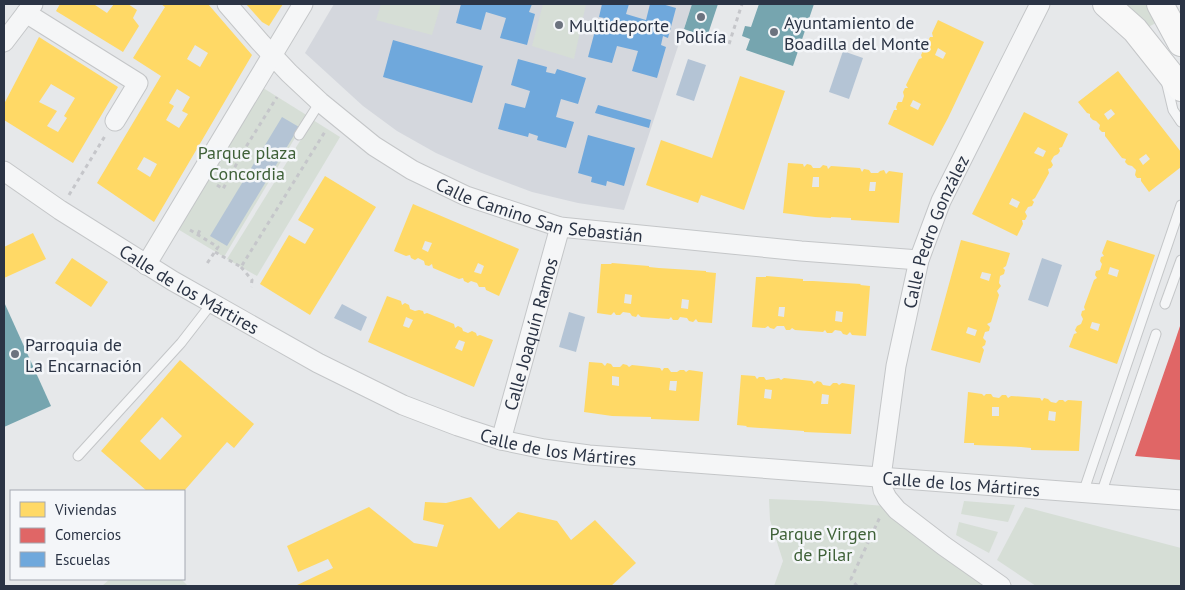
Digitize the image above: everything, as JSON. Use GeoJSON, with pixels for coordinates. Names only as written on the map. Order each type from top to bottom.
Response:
{"type":"FeatureCollection","features":[{"type":"Feature","properties":{"kind":"street","name":"Calle Camino San Sebastián"},"geometry":{"type":"LineString","coordinates":[[227,4],[272,56],[320,102],[374,146],[412,170],[466,196],[560,227],[801,251],[919,260]]}},
{"type":"Feature","properties":{"kind":"street"},"geometry":{"type":"LineString","coordinates":[[146,265],[303,4]]}},
{"type":"Feature","properties":{"kind":"street","name":"Calle Pedro González"},"geometry":{"type":"LineString","coordinates":[[881,477],[896,366],[919,260],[941,200],[1040,4]]}},
{"type":"Feature","properties":{"kind":"street"},"geometry":{"type":"LineString","coordinates":[[1106,4],[1136,30],[1181,88]]}},
{"type":"Feature","properties":{"kind":"street"},"geometry":{"type":"LineString","coordinates":[[1160,4],[1181,43]]}},
{"type":"Feature","properties":{"kind":"street"},"geometry":{"type":"LineString","coordinates":[[4,42],[30,8],[138,83],[114,121]]}},
{"type":"Feature","properties":{"kind":"street","name":"Calle de los Mártires"},"geometry":{"type":"LineString","coordinates":[[4,171],[146,265],[318,363],[403,405],[501,440],[589,454],[1181,500]]}},
{"type":"Feature","properties":{"kind":"street","name":"Calle Joaquín Ramos"},"geometry":{"type":"LineString","coordinates":[[501,440],[560,227]]}},
{"type":"Feature","properties":{"kind":"street"},"geometry":{"type":"LineString","coordinates":[[881,477],[883,490],[897,510],[1001,586]]}},
{"type":"Feature","properties":{"kind":"lane"},"geometry":{"type":"LineString","coordinates":[[1164,65],[1172,110],[1181,122]]}},
{"type":"Feature","properties":{"kind":"lane"},"geometry":{"type":"LineString","coordinates":[[299,135],[320,102]]}},
{"type":"Feature","properties":{"kind":"lane"},"geometry":{"type":"LineString","coordinates":[[1092,494],[1181,205]]}},
{"type":"Feature","properties":{"kind":"lane"},"geometry":{"type":"LineString","coordinates":[[1165,304],[1181,260]]}},
{"type":"Feature","properties":{"kind":"lane"},"geometry":{"type":"LineString","coordinates":[[78,456],[181,343],[212,303]]}},
{"type":"Feature","properties":{"kind":"lane"},"geometry":{"type":"LineString","coordinates":[[1092,494],[1156,334]]}},
{"type":"Feature","properties":{"kind":"path"},"geometry":{"type":"LineString","coordinates":[[729,44],[742,4]]}},
{"type":"Feature","properties":{"kind":"path"},"geometry":{"type":"LineString","coordinates":[[223,189],[244,150],[277,97]]}},
{"type":"Feature","properties":{"kind":"path"},"geometry":{"type":"LineString","coordinates":[[64,202],[114,121]]}},
{"type":"Feature","properties":{"kind":"path"},"geometry":{"type":"LineString","coordinates":[[241,268],[324,132]]}},
{"type":"Feature","properties":{"kind":"path"},"geometry":{"type":"LineString","coordinates":[[185,227],[218,246],[206,265]]}},
{"type":"Feature","properties":{"kind":"path"},"geometry":{"type":"LineString","coordinates":[[198,234],[201,228]]}},
{"type":"Feature","properties":{"kind":"path"},"geometry":{"type":"LineString","coordinates":[[215,252],[241,268],[252,280],[251,287]]}},
{"type":"Feature","properties":{"kind":"path"},"geometry":{"type":"LineString","coordinates":[[857,586],[851,579],[882,514]]}},
{"type":"Feature","properties":{"kind":"shaded area"},"geometry":{"type":"Polygon","coordinates":[[[334,4],[692,4],[624,210],[578,203],[532,192],[436,153],[397,131],[363,106],[305,53],[334,4]]]}},
{"type":"Feature","properties":{"kind":"green space"},"geometry":{"type":"Polygon","coordinates":[[[381,4],[441,4],[432,35],[376,20],[381,4]]]}},
{"type":"Feature","properties":{"kind":"green space","name":"Multideporte"},"geometry":{"type":"Polygon","coordinates":[[[543,4],[586,4],[574,59],[532,46],[543,4]]]}},
{"type":"Feature","properties":{"kind":"green space"},"geometry":{"type":"Polygon","coordinates":[[[1120,4],[1148,4],[1156,23],[1144,29],[1120,4]]]}},
{"type":"Feature","properties":{"kind":"green space","name":"Parque plaza Concordia"},"geometry":{"type":"Polygon","coordinates":[[[260,86],[308,116],[224,257],[176,228],[260,86]]]}},
{"type":"Feature","properties":{"kind":"green space"},"geometry":{"type":"Polygon","coordinates":[[[313,120],[340,137],[257,276],[227,259],[313,120]]]}},
{"type":"Feature","properties":{"kind":"green space","name":"Parque Virgen de Pilar"},"geometry":{"type":"Polygon","coordinates":[[[769,499],[885,506],[989,586],[774,586],[783,561],[770,520],[769,499]]]}},
{"type":"Feature","properties":{"kind":"green space"},"geometry":{"type":"Polygon","coordinates":[[[964,501],[1015,505],[1008,522],[961,514],[964,501]]]}},
{"type":"Feature","properties":{"kind":"green space"},"geometry":{"type":"Polygon","coordinates":[[[1025,507],[1181,548],[1181,586],[1036,586],[997,560],[1025,507]]]}},
{"type":"Feature","properties":{"kind":"green space"},"geometry":{"type":"Polygon","coordinates":[[[959,522],[998,532],[989,553],[956,535],[959,522]]]}},
{"type":"Feature","properties":{"kind":"green space"},"geometry":{"type":"Polygon","coordinates":[[[109,580],[182,580],[188,586],[102,586],[109,580]]]}},
{"type":"Feature","properties":{"kind":"water"},"geometry":{"type":"Polygon","coordinates":[[[843,51],[863,58],[849,99],[829,92],[843,51]]]}},
{"type":"Feature","properties":{"kind":"water"},"geometry":{"type":"Polygon","coordinates":[[[688,59],[706,65],[694,101],[676,95],[688,59]]]}},
{"type":"Feature","properties":{"kind":"water"},"geometry":{"type":"Polygon","coordinates":[[[282,117],[299,127],[227,246],[210,236],[282,117]]]}},
{"type":"Feature","properties":{"kind":"water"},"geometry":{"type":"Polygon","coordinates":[[[1042,258],[1062,265],[1048,307],[1028,300],[1042,258]]]}},
{"type":"Feature","properties":{"kind":"water"},"geometry":{"type":"Polygon","coordinates":[[[342,304],[367,317],[361,331],[334,318],[342,304]]]}},
{"type":"Feature","properties":{"kind":"water"},"geometry":{"type":"Polygon","coordinates":[[[569,312],[585,317],[576,352],[559,347],[569,312]]]}},
{"type":"Feature","properties":{"kind":"building: Viviendas"},"geometry":{"type":"Polygon","coordinates":[[[60,4],[96,4],[107,13],[114,4],[128,4],[137,10],[133,18],[139,26],[123,52],[56,11],[60,4]]]}},
{"type":"Feature","properties":{"kind":"building: Viviendas"},"geometry":{"type":"Polygon","coordinates":[[[161,4],[208,4],[252,55],[154,222],[97,183],[161,76],[133,58],[165,7],[161,4]],[[195,45],[187,59],[200,67],[208,53],[195,45]],[[177,89],[169,103],[174,106],[166,120],[179,128],[188,114],[182,111],[190,97],[177,89]],[[144,157],[137,169],[150,177],[157,164],[144,157]]]}},
{"type":"Feature","properties":{"kind":"building: Viviendas"},"geometry":{"type":"Polygon","coordinates":[[[246,4],[283,4],[269,26],[262,22],[246,4]]]}},
{"type":"Feature","properties":{"kind":"building: Viviendas"},"geometry":{"type":"Polygon","coordinates":[[[938,20],[984,42],[933,146],[888,124],[894,110],[897,110],[898,102],[902,102],[903,92],[905,88],[908,88],[906,85],[919,59],[922,58],[923,51],[927,50],[930,44],[928,41],[930,37],[933,37],[932,33],[938,20]],[[938,48],[935,55],[943,59],[946,53],[938,48]],[[913,100],[910,106],[918,110],[921,104],[913,100]]]}},
{"type":"Feature","properties":{"kind":"building: Viviendas"},"geometry":{"type":"Polygon","coordinates":[[[39,37],[118,87],[73,163],[4,120],[4,104],[39,37]],[[51,84],[39,102],[57,111],[47,126],[58,132],[67,118],[64,116],[75,98],[51,84]]]}},
{"type":"Feature","properties":{"kind":"building: Viviendas"},"geometry":{"type":"Polygon","coordinates":[[[1118,71],[1181,152],[1181,167],[1149,192],[1141,178],[1137,178],[1135,175],[1136,170],[1125,162],[1126,159],[1122,158],[1105,136],[1105,132],[1099,129],[1100,125],[1090,117],[1090,114],[1078,102],[1118,71]],[[1111,109],[1104,114],[1108,120],[1115,114],[1111,109]],[[1146,154],[1139,159],[1143,165],[1150,159],[1146,154]]]}},
{"type":"Feature","properties":{"kind":"building: Viviendas"},"geometry":{"type":"Polygon","coordinates":[[[740,76],[785,91],[744,210],[701,195],[698,203],[646,185],[661,140],[712,158],[740,76]]]}},
{"type":"Feature","properties":{"kind":"building: Viviendas"},"geometry":{"type":"Polygon","coordinates":[[[1024,112],[1068,134],[1062,147],[1059,148],[1060,151],[1051,161],[1053,165],[1048,169],[1049,173],[1032,200],[1034,202],[1032,206],[1028,207],[1025,212],[1027,216],[1025,220],[1022,220],[1023,224],[1017,236],[972,214],[1024,112]],[[1038,147],[1034,153],[1043,157],[1046,151],[1038,147]],[[1012,198],[1009,204],[1017,208],[1020,202],[1012,198]]]}},
{"type":"Feature","properties":{"kind":"building: Viviendas"},"geometry":{"type":"Polygon","coordinates":[[[788,163],[803,164],[804,167],[807,164],[813,168],[820,168],[823,165],[827,166],[828,169],[831,166],[860,168],[862,172],[864,169],[869,170],[871,173],[878,173],[884,170],[886,174],[889,171],[903,173],[899,223],[783,213],[788,163]],[[813,177],[812,187],[819,187],[819,177],[813,177]],[[870,182],[869,191],[875,191],[876,182],[870,182]]]}},
{"type":"Feature","properties":{"kind":"building: Viviendas"},"geometry":{"type":"Polygon","coordinates":[[[325,176],[376,207],[310,315],[260,284],[289,235],[305,244],[314,229],[298,220],[325,176]]]}},
{"type":"Feature","properties":{"kind":"building: Viviendas"},"geometry":{"type":"Polygon","coordinates":[[[413,204],[519,249],[499,296],[486,290],[485,287],[479,287],[477,283],[471,281],[468,283],[463,278],[459,279],[433,268],[432,264],[429,266],[425,265],[424,261],[418,258],[415,260],[410,255],[406,256],[394,251],[413,204]],[[425,241],[422,249],[428,252],[432,243],[425,241]],[[478,263],[474,272],[481,274],[484,266],[478,263]]]}},
{"type":"Feature","properties":{"kind":"building: Viviendas"},"geometry":{"type":"Polygon","coordinates":[[[33,233],[46,259],[4,278],[4,247],[33,233]]]}},
{"type":"Feature","properties":{"kind":"building: Viviendas"},"geometry":{"type":"Polygon","coordinates":[[[961,240],[1010,253],[1006,266],[1003,268],[1005,270],[1004,274],[1000,276],[999,283],[1001,286],[997,291],[999,295],[991,322],[987,324],[990,327],[989,331],[985,332],[983,338],[986,341],[982,347],[984,350],[980,363],[931,350],[961,240]],[[982,272],[980,278],[989,281],[991,274],[982,272]],[[968,327],[966,333],[975,336],[977,330],[968,327]]]}},
{"type":"Feature","properties":{"kind":"building: Viviendas"},"geometry":{"type":"Polygon","coordinates":[[[1107,240],[1155,255],[1117,364],[1069,347],[1074,334],[1077,333],[1075,330],[1077,326],[1081,324],[1083,319],[1082,311],[1085,310],[1084,307],[1094,280],[1097,278],[1095,275],[1096,271],[1100,270],[1102,264],[1100,261],[1101,257],[1104,256],[1102,253],[1107,240]],[[1110,267],[1108,274],[1117,277],[1119,270],[1110,267]],[[1092,322],[1090,328],[1098,331],[1100,324],[1092,322]]]}},
{"type":"Feature","properties":{"kind":"building: Viviendas"},"geometry":{"type":"Polygon","coordinates":[[[72,258],[108,282],[91,307],[55,283],[72,258]]]}},
{"type":"Feature","properties":{"kind":"building: Viviendas"},"geometry":{"type":"Polygon","coordinates":[[[601,264],[716,273],[712,323],[698,322],[696,319],[693,322],[687,318],[680,317],[678,320],[673,320],[671,317],[669,319],[641,317],[638,314],[636,317],[630,313],[623,312],[620,315],[616,315],[614,312],[611,315],[597,313],[601,264]],[[625,294],[624,303],[631,304],[632,295],[625,294]],[[682,299],[681,308],[688,309],[689,300],[682,299]]]}},
{"type":"Feature","properties":{"kind":"building: Viviendas"},"geometry":{"type":"Polygon","coordinates":[[[756,277],[870,286],[866,336],[852,335],[850,332],[847,335],[835,330],[832,333],[827,333],[825,330],[823,332],[795,330],[792,328],[786,330],[784,326],[777,326],[774,329],[768,326],[765,328],[752,327],[756,277]],[[779,307],[778,316],[784,317],[785,307],[779,307]],[[836,311],[835,321],[842,322],[843,312],[836,311]]]}},
{"type":"Feature","properties":{"kind":"building: Viviendas"},"geometry":{"type":"Polygon","coordinates":[[[387,296],[401,301],[402,305],[405,303],[409,305],[410,309],[423,311],[424,314],[427,313],[454,324],[455,328],[458,326],[468,333],[472,331],[477,336],[480,335],[493,340],[474,387],[368,342],[387,296]],[[406,317],[403,326],[409,328],[413,320],[406,317]],[[459,340],[455,348],[462,351],[465,342],[459,340]]]}},
{"type":"Feature","properties":{"kind":"building: Viviendas"},"geometry":{"type":"Polygon","coordinates":[[[180,360],[254,424],[234,448],[227,442],[185,490],[146,490],[101,451],[180,360]],[[162,417],[140,441],[160,460],[182,436],[162,417]]]}},
{"type":"Feature","properties":{"kind":"building: Viviendas"},"geometry":{"type":"Polygon","coordinates":[[[589,362],[602,363],[605,366],[607,363],[613,367],[620,367],[623,364],[629,367],[632,365],[660,368],[662,371],[664,368],[668,368],[671,372],[684,370],[686,372],[689,370],[703,372],[699,421],[612,416],[584,412],[589,362]],[[612,376],[612,385],[619,386],[619,377],[612,376]],[[670,381],[669,390],[676,391],[677,381],[670,381]]]}},
{"type":"Feature","properties":{"kind":"building: Viviendas"},"geometry":{"type":"Polygon","coordinates":[[[741,375],[755,376],[757,379],[764,377],[766,380],[779,378],[781,380],[784,378],[812,381],[814,384],[817,381],[823,385],[830,386],[833,383],[855,385],[851,434],[804,432],[737,425],[741,375]],[[765,389],[764,398],[771,399],[772,390],[765,389]],[[822,394],[821,404],[828,404],[829,395],[822,394]]]}},
{"type":"Feature","properties":{"kind":"building: Viviendas"},"geometry":{"type":"Polygon","coordinates":[[[968,392],[984,396],[991,394],[993,397],[999,398],[1002,395],[1006,395],[1008,398],[1011,396],[1040,398],[1042,401],[1044,398],[1056,403],[1059,400],[1065,402],[1068,400],[1082,401],[1079,451],[1031,450],[1031,448],[964,443],[968,392]],[[992,407],[992,416],[999,416],[999,407],[992,407]],[[1049,411],[1048,420],[1055,421],[1056,412],[1049,411]]]}},
{"type":"Feature","properties":{"kind":"building: Viviendas"},"geometry":{"type":"Polygon","coordinates":[[[471,497],[499,529],[518,512],[557,521],[571,540],[595,520],[636,563],[611,586],[295,586],[333,568],[328,559],[298,572],[287,546],[369,507],[414,543],[437,547],[444,525],[423,520],[425,502],[446,503],[471,497]]]}},
{"type":"Feature","properties":{"kind":"building: Comercios"},"geometry":{"type":"Polygon","coordinates":[[[1181,323],[1181,460],[1135,456],[1175,341],[1181,323]]]}},
{"type":"Feature","properties":{"kind":"building: Escuelas"},"geometry":{"type":"Polygon","coordinates":[[[461,4],[532,4],[529,12],[535,14],[527,45],[500,38],[506,18],[486,12],[481,30],[456,23],[461,4]]]}},
{"type":"Feature","properties":{"kind":"building: Escuelas"},"geometry":{"type":"Polygon","coordinates":[[[602,4],[629,4],[626,14],[646,20],[650,4],[662,4],[676,8],[668,38],[663,36],[661,45],[666,47],[657,78],[632,71],[638,51],[617,46],[612,63],[588,57],[596,27],[601,29],[604,18],[599,17],[602,4]]]}},
{"type":"Feature","properties":{"kind":"building: Escuelas"},"geometry":{"type":"Polygon","coordinates":[[[393,40],[483,66],[472,103],[383,77],[393,40]]]}},
{"type":"Feature","properties":{"kind":"building: Escuelas"},"geometry":{"type":"Polygon","coordinates":[[[518,59],[547,67],[546,72],[555,74],[557,69],[586,78],[578,104],[561,99],[556,117],[574,122],[566,148],[537,140],[538,136],[529,133],[528,137],[498,129],[505,103],[525,108],[530,91],[511,85],[518,59]]]}},
{"type":"Feature","properties":{"kind":"building: Escuelas"},"geometry":{"type":"Polygon","coordinates":[[[598,105],[651,120],[649,128],[595,113],[598,105]]]}},
{"type":"Feature","properties":{"kind":"building: Escuelas"},"geometry":{"type":"Polygon","coordinates":[[[588,135],[635,148],[624,186],[607,181],[606,186],[591,182],[592,177],[578,173],[588,135]]]}},
{"type":"Feature","properties":{"kind":"building: Público","name":"Policía"},"geometry":{"type":"Polygon","coordinates":[[[692,4],[718,4],[707,37],[684,29],[692,4]]]}},
{"type":"Feature","properties":{"kind":"building: Público","name":"Ayuntamiento de Boadilla del Monte"},"geometry":{"type":"Polygon","coordinates":[[[759,4],[814,4],[793,66],[746,50],[750,39],[742,36],[745,26],[751,27],[759,4]]]}},
{"type":"Feature","properties":{"kind":"building: Público","name":"Parroquia de La Encarnación"},"geometry":{"type":"Polygon","coordinates":[[[4,302],[51,406],[4,427],[4,302]]]}},
{"type":"Feature","properties":{"kind":"place","name":"Policía"},"geometry":{"type":"Point","coordinates":[701,17]}},
{"type":"Feature","properties":{"kind":"place","name":"Multideporte"},"geometry":{"type":"Point","coordinates":[559,25]}},
{"type":"Feature","properties":{"kind":"place","name":"Ayuntamiento de Boadilla del Monte"},"geometry":{"type":"Point","coordinates":[774,32]}},
{"type":"Feature","properties":{"kind":"place","name":"Parroquia de La Encarnación"},"geometry":{"type":"Point","coordinates":[15,354]}}]}
